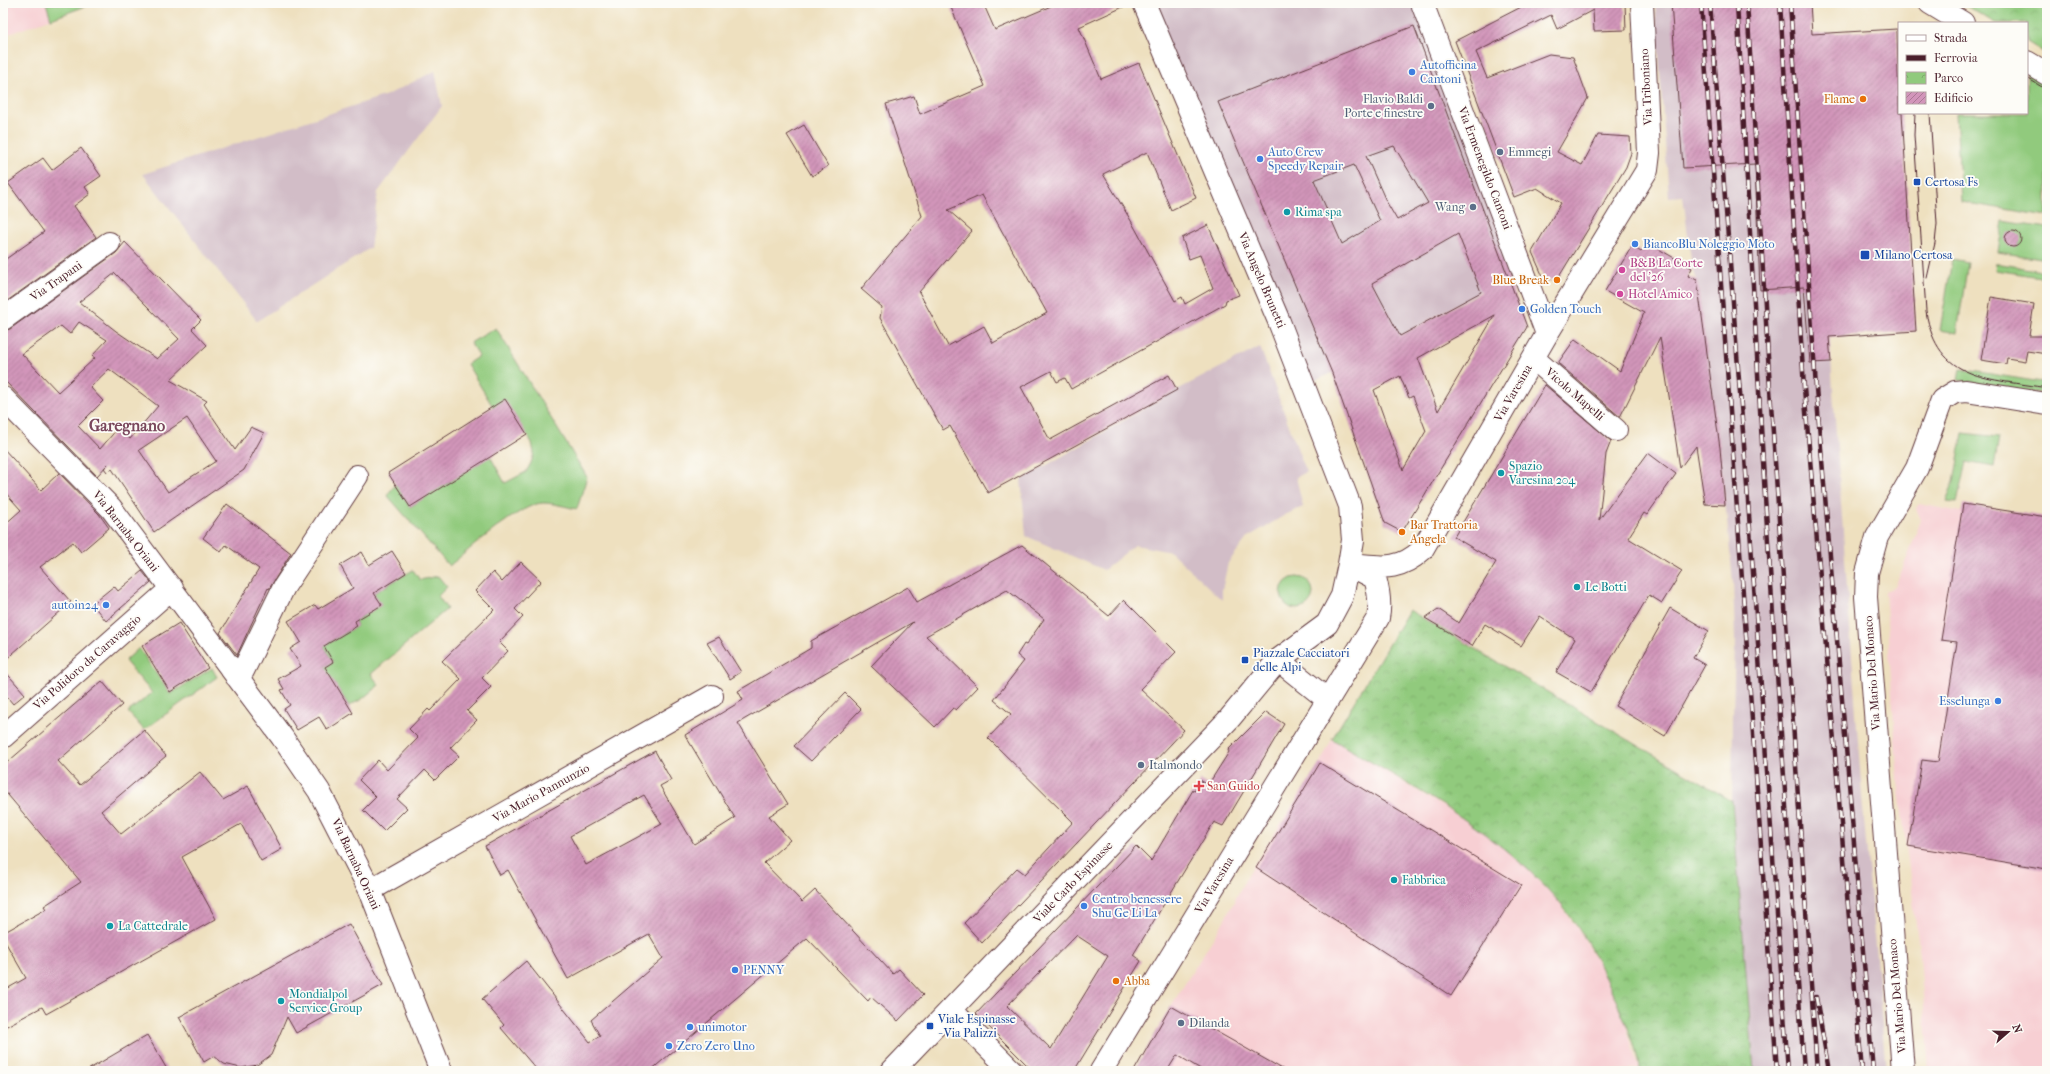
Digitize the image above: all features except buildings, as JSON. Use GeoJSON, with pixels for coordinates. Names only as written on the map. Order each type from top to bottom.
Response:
{"type":"FeatureCollection","features":[{"type":"Feature","properties":{"kind":"street","name":"Via Angelo Brunetti"},"geometry":{"type":"LineString","coordinates":[[1144,3],[1278,318],[1350,506],[1353,540],[1349,564]]}},
{"type":"Feature","properties":{"kind":"street","name":"Via Ermenegildo Cantoni"},"geometry":{"type":"LineString","coordinates":[[1422,3],[1547,334]]}},
{"type":"Feature","properties":{"kind":"street","name":"Via Triboniano"},"geometry":{"type":"LineString","coordinates":[[1642,3],[1649,153],[1647,170]]}},
{"type":"Feature","properties":{"kind":"street"},"geometry":{"type":"LineString","coordinates":[[1930,3],[1961,22]]}},
{"type":"Feature","properties":{"kind":"street"},"geometry":{"type":"LineString","coordinates":[[2028,63],[2047,74]]}},
{"type":"Feature","properties":{"kind":"street","name":"Via Varesina"},"geometry":{"type":"LineString","coordinates":[[1349,564],[1380,567],[1396,566],[1411,560],[1422,550],[1547,334],[1647,170]]}},
{"type":"Feature","properties":{"kind":"street","name":"Via Trapani"},"geometry":{"type":"LineString","coordinates":[[3,319],[109,244]]}},
{"type":"Feature","properties":{"kind":"street","name":"Vicolo Mapelli"},"geometry":{"type":"LineString","coordinates":[[1533,358],[1616,430]]}},
{"type":"Feature","properties":{"kind":"street","name":"Via Mario Del Monaco"},"geometry":{"type":"LineString","coordinates":[[1903,1071],[1866,597],[1867,573],[1877,537],[1917,468],[1942,400],[1955,392],[1966,392],[2047,404]]}},
{"type":"Feature","properties":{"kind":"street","name":"Via Barnaba Oriani"},"geometry":{"type":"LineString","coordinates":[[3,398],[111,508],[172,588],[319,791],[370,890],[441,1071]]}},
{"type":"Feature","properties":{"kind":"street"},"geometry":{"type":"LineString","coordinates":[[236,676],[243,671],[284,587],[357,476]]}},
{"type":"Feature","properties":{"kind":"street"},"geometry":{"type":"LineString","coordinates":[[1349,564],[1375,578],[1379,592],[1380,608],[1378,618],[1328,700],[1278,660],[1327,624],[1342,596],[1349,564]]}},
{"type":"Feature","properties":{"kind":"street","name":"Via Polidoro da Caravaggio"},"geometry":{"type":"LineString","coordinates":[[3,737],[172,588]]}},
{"type":"Feature","properties":{"kind":"street","name":"Viale Carlo Espinasse"},"geometry":{"type":"LineString","coordinates":[[892,1071],[1253,692],[1278,660]]}},
{"type":"Feature","properties":{"kind":"street","name":"Via Mario Pannunzio"},"geometry":{"type":"LineString","coordinates":[[370,890],[712,696]]}},
{"type":"Feature","properties":{"kind":"street","name":"Via Varesina"},"geometry":{"type":"LineString","coordinates":[[1101,1071],[1328,700]]}},
{"type":"Feature","properties":{"kind":"street"},"geometry":{"type":"LineString","coordinates":[[950,1010],[1012,1071]]}},
{"type":"Feature","properties":{"kind":"shaded area"},"geometry":{"type":"Polygon","coordinates":[[[3,3],[94,3],[3,36],[3,3]]]}},
{"type":"Feature","properties":{"kind":"shaded area"},"geometry":{"type":"Polygon","coordinates":[[[1143,3],[1422,3],[1523,268],[1332,373],[1305,385],[1143,3]]]}},
{"type":"Feature","properties":{"kind":"shaded area"},"geometry":{"type":"Polygon","coordinates":[[[1655,3],[1810,3],[1833,391],[1862,797],[1886,1071],[1754,1071],[1732,801],[1735,639],[1733,582],[1720,448],[1697,280],[1692,268],[1683,196],[1669,197],[1655,3]]]}},
{"type":"Feature","properties":{"kind":"shaded area"},"geometry":{"type":"Polygon","coordinates":[[[435,71],[442,106],[378,192],[370,248],[257,321],[143,174],[387,95],[435,71]]]}},
{"type":"Feature","properties":{"kind":"shaded area"},"geometry":{"type":"Polygon","coordinates":[[[1260,347],[1306,472],[1296,477],[1303,507],[1285,515],[1248,537],[1228,563],[1222,590],[1222,600],[1171,552],[1135,545],[1104,570],[1026,536],[1021,480],[1177,390],[1260,347]]]}},
{"type":"Feature","properties":{"kind":"shaded area"},"geometry":{"type":"Polygon","coordinates":[[[1919,504],[1961,512],[1963,504],[2047,517],[2047,1071],[1929,1071],[1920,956],[1898,782],[1885,591],[1895,587],[1909,553],[1921,520],[1916,508],[1919,504]]]}},
{"type":"Feature","properties":{"kind":"shaded area"},"geometry":{"type":"Polygon","coordinates":[[[1332,739],[1462,818],[1491,838],[1523,865],[1557,900],[1581,934],[1606,979],[1625,1022],[1639,1070],[1134,1071],[1171,1006],[1224,921],[1247,876],[1320,763],[1332,739]]]}},
{"type":"Feature","properties":{"kind":"green space"},"geometry":{"type":"Polygon","coordinates":[[[46,3],[94,3],[51,19],[46,3]]]}},
{"type":"Feature","properties":{"kind":"green space"},"geometry":{"type":"Polygon","coordinates":[[[1961,3],[2047,3],[2047,49],[2045,53],[2028,43],[2028,22],[1993,22],[1961,3]]]}},
{"type":"Feature","properties":{"kind":"green space"},"geometry":{"type":"Polygon","coordinates":[[[2028,71],[2047,82],[2047,216],[1961,202],[1956,114],[2028,114],[2028,71]]]}},
{"type":"Feature","properties":{"kind":"green space"},"geometry":{"type":"Polygon","coordinates":[[[2003,221],[2047,228],[2047,260],[1998,252],[2003,221]]]}},
{"type":"Feature","properties":{"kind":"green space"},"geometry":{"type":"Polygon","coordinates":[[[1952,259],[1968,262],[1957,333],[1940,330],[1952,259]]]}},
{"type":"Feature","properties":{"kind":"green space"},"geometry":{"type":"Polygon","coordinates":[[[1996,263],[2047,272],[2047,278],[1995,270],[1996,263]]]}},
{"type":"Feature","properties":{"kind":"green space"},"geometry":{"type":"Polygon","coordinates":[[[496,328],[587,477],[577,509],[547,503],[533,505],[509,519],[481,539],[449,566],[387,495],[396,484],[410,507],[490,456],[505,483],[526,472],[534,453],[532,443],[527,434],[493,407],[467,364],[479,356],[470,343],[496,328]]]}},
{"type":"Feature","properties":{"kind":"green space"},"geometry":{"type":"Polygon","coordinates":[[[1960,369],[2047,383],[2047,394],[1958,380],[1960,369]]]}},
{"type":"Feature","properties":{"kind":"green space"},"geometry":{"type":"Polygon","coordinates":[[[1963,433],[1999,437],[1994,467],[1966,462],[1957,502],[1946,501],[1954,481],[1963,433]]]}},
{"type":"Feature","properties":{"kind":"green space"},"geometry":{"type":"Polygon","coordinates":[[[413,570],[420,580],[438,576],[447,587],[438,596],[447,609],[371,674],[379,685],[362,699],[349,706],[338,689],[324,697],[311,676],[333,662],[324,646],[357,626],[355,621],[381,605],[374,593],[413,570]]]}},
{"type":"Feature","properties":{"kind":"green space"},"geometry":{"type":"Polygon","coordinates":[[[1300,577],[1306,579],[1311,584],[1313,593],[1311,602],[1306,607],[1294,609],[1288,607],[1283,602],[1281,590],[1283,584],[1288,579],[1300,577]]]}},
{"type":"Feature","properties":{"kind":"green space"},"geometry":{"type":"Polygon","coordinates":[[[1409,610],[1732,801],[1754,1071],[1639,1071],[1636,1053],[1629,1032],[1598,962],[1567,912],[1543,884],[1488,836],[1458,815],[1332,739],[1409,610]]]}},
{"type":"Feature","properties":{"kind":"green space"},"geometry":{"type":"Polygon","coordinates":[[[139,648],[170,694],[212,668],[217,677],[144,730],[128,712],[152,693],[125,661],[139,648]]]}},
{"type":"Feature","properties":{"kind":"tram line"},"geometry":{"type":"LineString","coordinates":[[2028,79],[2047,90]]}},
{"type":"Feature","properties":{"kind":"tram line"},"geometry":{"type":"LineString","coordinates":[[1915,114],[1914,135],[1926,311],[1932,334],[1941,352],[1954,364],[1969,372],[1986,378],[2005,382],[2047,388]]}},
{"type":"Feature","properties":{"kind":"tram line"},"geometry":{"type":"LineString","coordinates":[[1927,278],[1935,243],[1937,224],[1930,114]]}},
{"type":"Feature","properties":{"kind":"railway"},"geometry":{"type":"LineString","coordinates":[[1701,3],[1777,1071]]}},
{"type":"Feature","properties":{"kind":"railway"},"geometry":{"type":"LineString","coordinates":[[1710,3],[1745,458],[1788,1071]]}},
{"type":"Feature","properties":{"kind":"railway"},"geometry":{"type":"LineString","coordinates":[[1737,3],[1765,497],[1804,1071]]}},
{"type":"Feature","properties":{"kind":"railway"},"geometry":{"type":"LineString","coordinates":[[1747,3],[1770,389],[1817,1071]]}},
{"type":"Feature","properties":{"kind":"railway"},"geometry":{"type":"LineString","coordinates":[[1780,3],[1804,388],[1862,1071]]}},
{"type":"Feature","properties":{"kind":"railway"},"geometry":{"type":"LineString","coordinates":[[1790,3],[1816,388],[1873,1071]]}},
{"type":"Feature","properties":{"kind":"railway"},"geometry":{"type":"LineString","coordinates":[[1816,997],[1829,1071]]}},
{"type":"Feature","properties":{"kind":"place","name":"Autofficina Cantoni"},"geometry":{"type":"Point","coordinates":[1412,72]}},
{"type":"Feature","properties":{"kind":"place","name":"Flame"},"geometry":{"type":"Point","coordinates":[1863,99]}},
{"type":"Feature","properties":{"kind":"place","name":"Flavio Baldi Porte e finestre"},"geometry":{"type":"Point","coordinates":[1431,106]}},
{"type":"Feature","properties":{"kind":"place","name":"Emmegi"},"geometry":{"type":"Point","coordinates":[1500,152]}},
{"type":"Feature","properties":{"kind":"place","name":"Auto Crew Speedy Repair"},"geometry":{"type":"Point","coordinates":[1260,159]}},
{"type":"Feature","properties":{"kind":"place","name":"Certosa Fs"},"geometry":{"type":"Point","coordinates":[1917,182]}},
{"type":"Feature","properties":{"kind":"place","name":"Wang"},"geometry":{"type":"Point","coordinates":[1473,207]}},
{"type":"Feature","properties":{"kind":"place","name":"Rima spa"},"geometry":{"type":"Point","coordinates":[1287,212]}},
{"type":"Feature","properties":{"kind":"place","name":"BiancoBlu Noleggio Moto"},"geometry":{"type":"Point","coordinates":[1635,244]}},
{"type":"Feature","properties":{"kind":"place","name":"Milano Certosa"},"geometry":{"type":"Point","coordinates":[1865,255]}},
{"type":"Feature","properties":{"kind":"place","name":"B&B La Corte del '26"},"geometry":{"type":"Point","coordinates":[1622,270]}},
{"type":"Feature","properties":{"kind":"place","name":"Blue Break"},"geometry":{"type":"Point","coordinates":[1557,280]}},
{"type":"Feature","properties":{"kind":"place","name":"Hotel Amico"},"geometry":{"type":"Point","coordinates":[1620,294]}},
{"type":"Feature","properties":{"kind":"place","name":"Golden Touch"},"geometry":{"type":"Point","coordinates":[1522,309]}},
{"type":"Feature","properties":{"kind":"place","name":"Spazio Varesina 204"},"geometry":{"type":"Point","coordinates":[1501,473]}},
{"type":"Feature","properties":{"kind":"place","name":"Bar Trattoria Angela"},"geometry":{"type":"Point","coordinates":[1402,532]}},
{"type":"Feature","properties":{"kind":"place","name":"Le Botti"},"geometry":{"type":"Point","coordinates":[1577,587]}},
{"type":"Feature","properties":{"kind":"place","name":"autoin24"},"geometry":{"type":"Point","coordinates":[106,605]}},
{"type":"Feature","properties":{"kind":"place","name":"Piazzale Cacciatori delle Alpi"},"geometry":{"type":"Point","coordinates":[1245,660]}},
{"type":"Feature","properties":{"kind":"place","name":"Esselunga"},"geometry":{"type":"Point","coordinates":[1998,701]}},
{"type":"Feature","properties":{"kind":"place","name":"Italmondo"},"geometry":{"type":"Point","coordinates":[1141,765]}},
{"type":"Feature","properties":{"kind":"place","name":"San Guido"},"geometry":{"type":"Point","coordinates":[1199,786]}},
{"type":"Feature","properties":{"kind":"place","name":"Fabbrica"},"geometry":{"type":"Point","coordinates":[1394,880]}},
{"type":"Feature","properties":{"kind":"place","name":"Centro benessere Shu Ge Li La"},"geometry":{"type":"Point","coordinates":[1084,906]}},
{"type":"Feature","properties":{"kind":"place","name":"La Cattedrale"},"geometry":{"type":"Point","coordinates":[110,926]}},
{"type":"Feature","properties":{"kind":"place","name":"PENNY"},"geometry":{"type":"Point","coordinates":[735,970]}},
{"type":"Feature","properties":{"kind":"place","name":"Abba"},"geometry":{"type":"Point","coordinates":[1116,981]}},
{"type":"Feature","properties":{"kind":"place","name":"Mondialpol Service Group"},"geometry":{"type":"Point","coordinates":[281,1001]}},
{"type":"Feature","properties":{"kind":"place","name":"Dilanda"},"geometry":{"type":"Point","coordinates":[1181,1023]}},
{"type":"Feature","properties":{"kind":"place","name":"Viale Espinasse - Via Palizzi"},"geometry":{"type":"Point","coordinates":[930,1026]}},
{"type":"Feature","properties":{"kind":"place","name":"unimotor"},"geometry":{"type":"Point","coordinates":[690,1027]}},
{"type":"Feature","properties":{"kind":"place","name":"Zero Zero Uno"},"geometry":{"type":"Point","coordinates":[669,1046]}},
{"type":"Feature","properties":{"kind":"district","name":"Garegnano"},"geometry":{"type":"Point","coordinates":[127,425]}}]}
